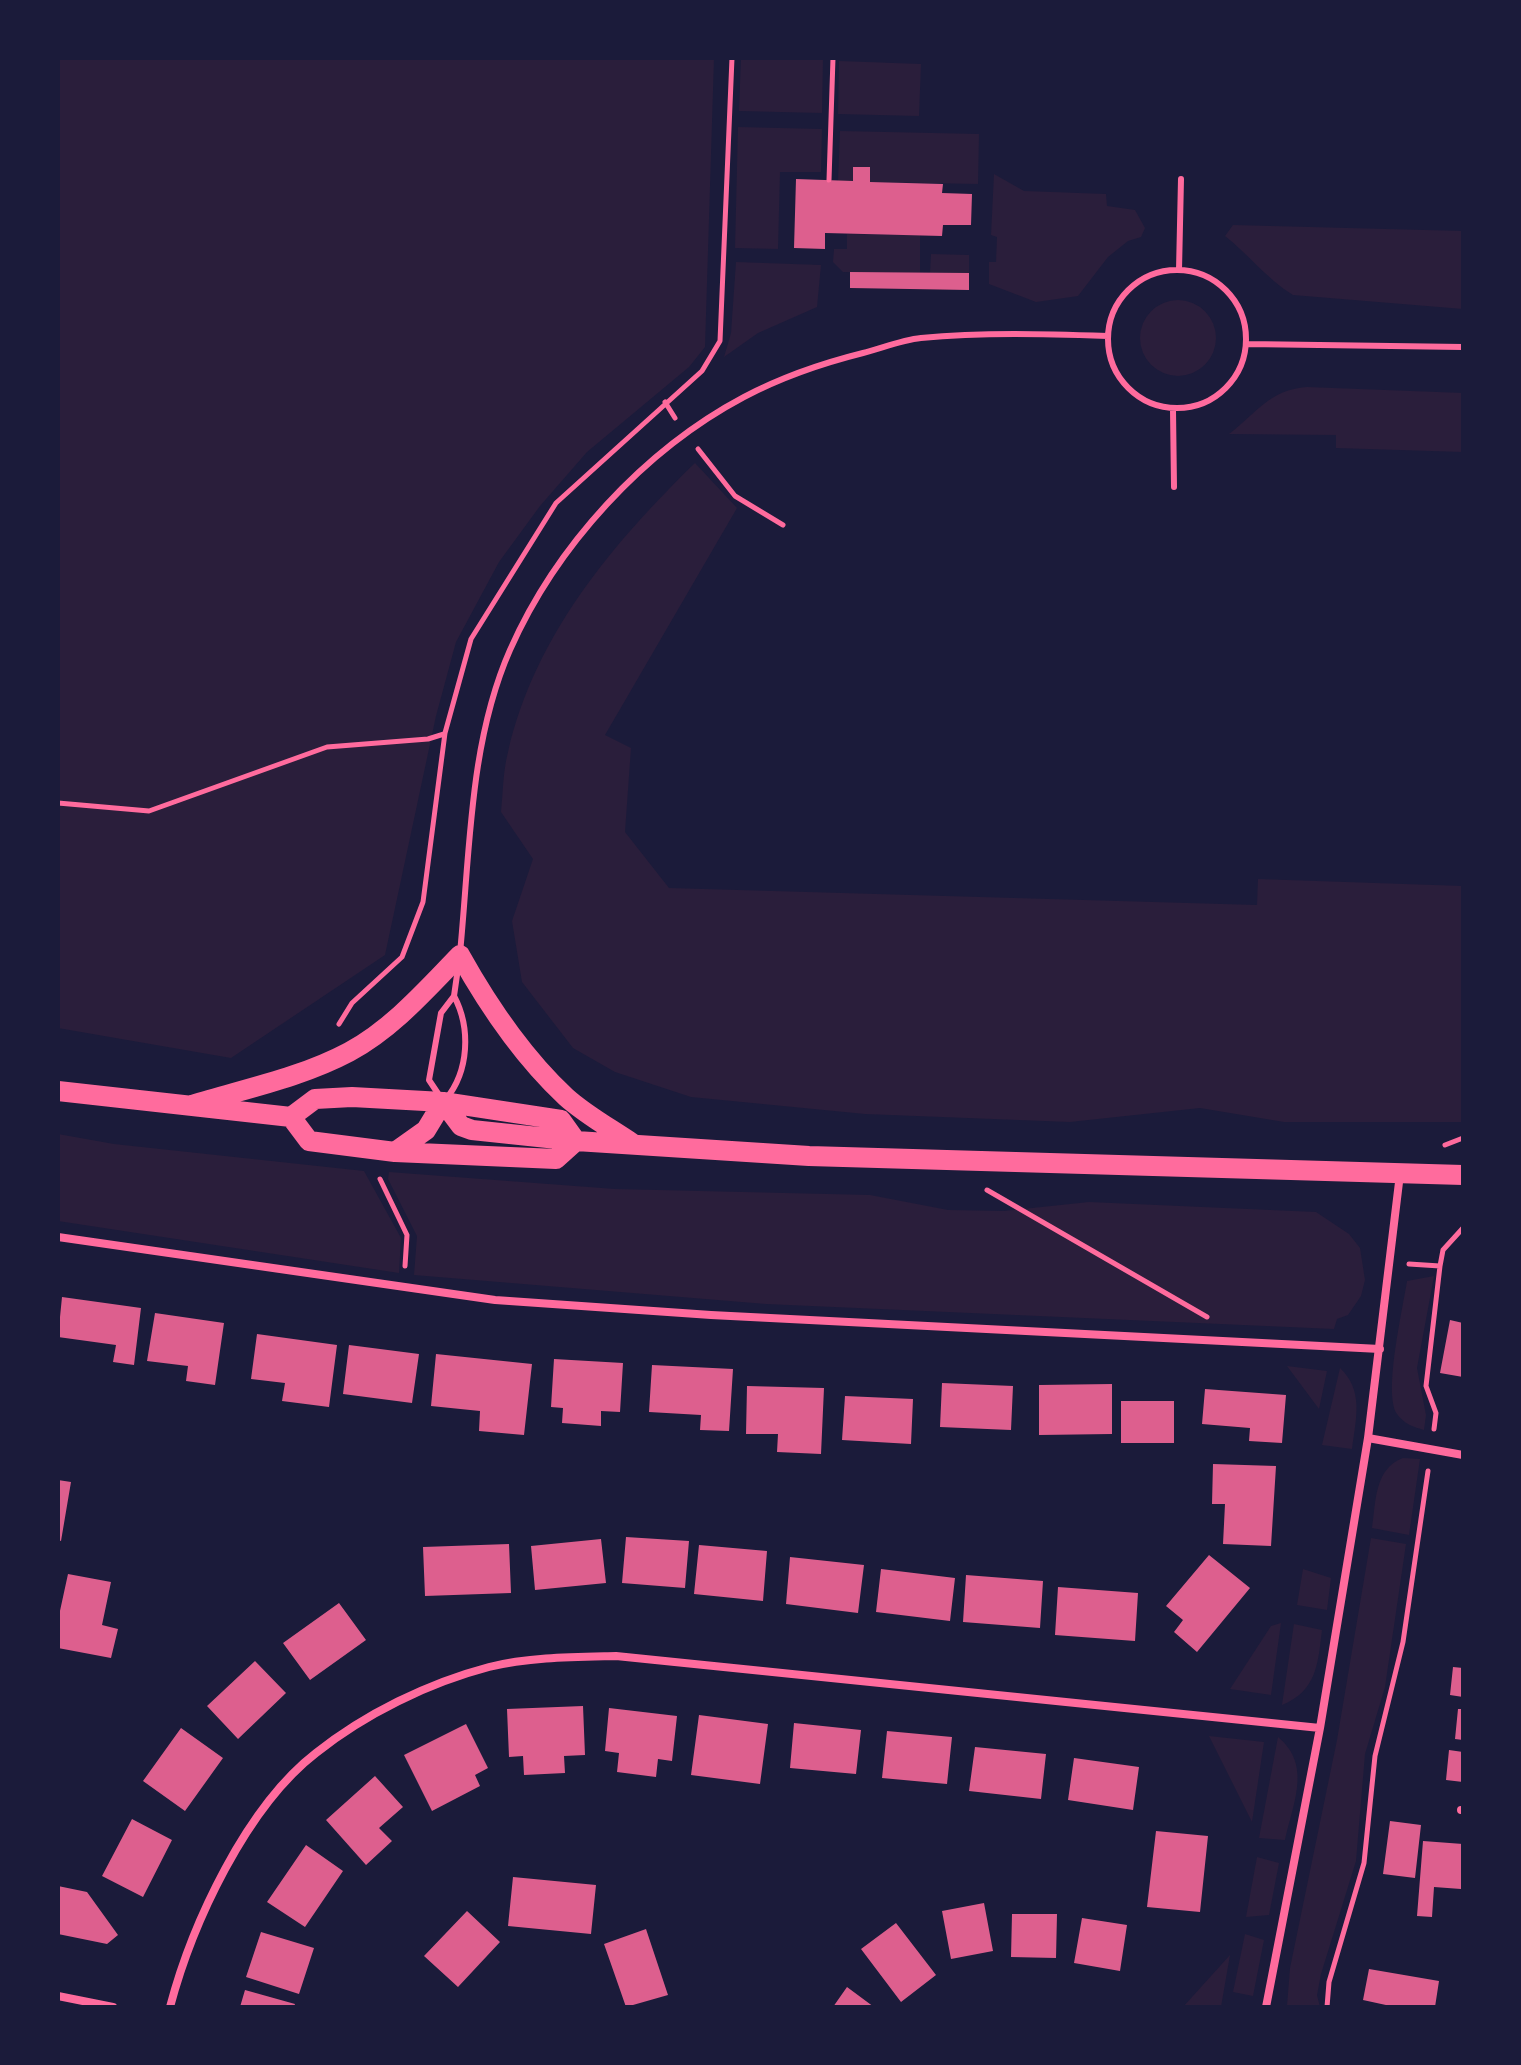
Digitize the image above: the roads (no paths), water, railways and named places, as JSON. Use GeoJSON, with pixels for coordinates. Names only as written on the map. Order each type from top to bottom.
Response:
{"type":"FeatureCollection","features":[{"type":"Feature","properties":{"kind":"main road"},"geometry":{"type":"LineString","coordinates":[[192,1105],[309,1070],[350,1051],[418,999],[460,955],[483,997],[529,1059],[568,1099],[632,1143]]}},
{"type":"Feature","properties":{"kind":"main road"},"geometry":{"type":"LineString","coordinates":[[58,1091],[291,1117],[315,1099],[352,1097],[443,1102],[561,1120],[576,1141]]}},
{"type":"Feature","properties":{"kind":"main road"},"geometry":{"type":"LineString","coordinates":[[395,1152],[426,1130],[443,1102]]}},
{"type":"Feature","properties":{"kind":"main road"},"geometry":{"type":"LineString","coordinates":[[291,1117],[309,1141],[395,1152],[556,1159],[576,1141],[809,1156],[1463,1175]]}},
{"type":"Feature","properties":{"kind":"street"},"geometry":{"type":"LineString","coordinates":[[1266,2007],[1320,1728],[1368,1438],[1400,1173]]}},
{"type":"Feature","properties":{"kind":"street"},"geometry":{"type":"LineString","coordinates":[[58,1237],[495,1300],[711,1315],[1380,1349]]}},
{"type":"Feature","properties":{"kind":"street"},"geometry":{"type":"LineString","coordinates":[[1368,1438],[1463,1455]]}},
{"type":"Feature","properties":{"kind":"street"},"geometry":{"type":"LineString","coordinates":[[170,2007],[181,1965],[239,1845],[276,1795],[314,1754],[379,1711],[434,1686],[489,1668],[543,1658],[616,1656],[1320,1728]]}},
{"type":"Feature","properties":{"kind":"street"},"geometry":{"type":"LineString","coordinates":[[58,1996],[113,2007]]}},
{"type":"Feature","properties":{"kind":"lane"},"geometry":{"type":"LineString","coordinates":[[1179,270],[1181,179]]}},
{"type":"Feature","properties":{"kind":"lane"},"geometry":{"type":"LineString","coordinates":[[1179,270],[1202,273],[1218,282],[1235,301],[1245,325],[1247,344],[1235,378],[1216,396],[1195,406],[1173,410],[1145,401],[1122,382],[1111,363],[1108,336],[1115,308],[1129,288],[1150,275],[1179,270]]}},
{"type":"Feature","properties":{"kind":"lane"},"geometry":{"type":"LineString","coordinates":[[454,996],[464,1015],[466,1041],[457,1085],[443,1102],[429,1080],[441,1013],[454,996],[482,742],[510,651],[545,588],[582,532],[629,482],[687,434],[745,396],[832,361],[919,338],[1053,334],[1108,336]]}},
{"type":"Feature","properties":{"kind":"lane"},"geometry":{"type":"LineString","coordinates":[[1247,344],[1463,347]]}},
{"type":"Feature","properties":{"kind":"lane"},"geometry":{"type":"LineString","coordinates":[[1173,410],[1174,487]]}}]}
